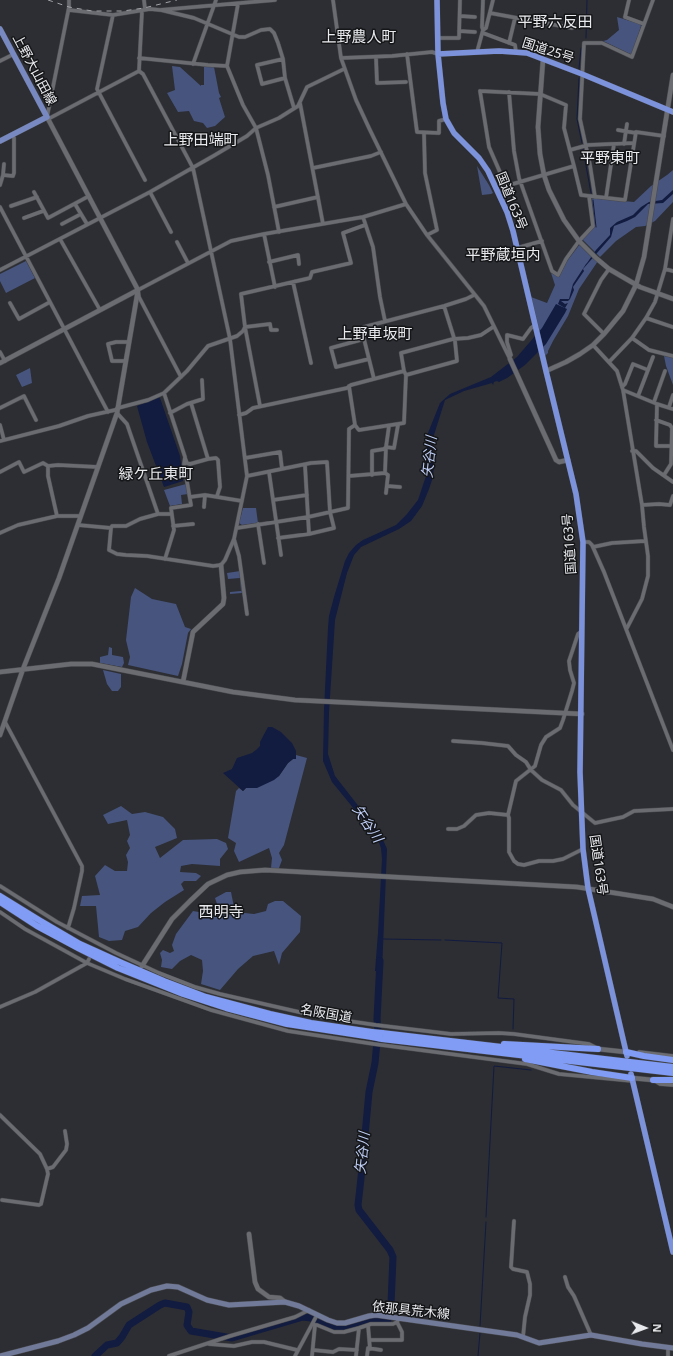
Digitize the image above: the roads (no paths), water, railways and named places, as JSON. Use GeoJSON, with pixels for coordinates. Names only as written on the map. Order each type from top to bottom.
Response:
{"type":"FeatureCollection","features":[{"type":"Feature","properties":{"kind":"highway"},"geometry":{"type":"LineString","coordinates":[[437,0],[438,54]]}},
{"type":"Feature","properties":{"kind":"highway","name":"国道25号"},"geometry":{"type":"LineString","coordinates":[[438,54],[516,52],[537,56],[543,60],[582,74],[670,111]]}},
{"type":"Feature","properties":{"kind":"highway","name":"国道163号"},"geometry":{"type":"LineString","coordinates":[[438,54],[443,108],[446,119],[454,133],[479,158],[488,171],[507,212],[576,494],[583,542],[581,812],[583,849],[588,888],[627,1054]]}},
{"type":"Feature","properties":{"kind":"highway","name":"名阪国道"},"geometry":{"type":"LineString","coordinates":[[0,896],[80,944],[122,964],[206,997],[263,1012],[318,1024],[448,1047],[673,1073]]}},
{"type":"Feature","properties":{"kind":"highway","name":"名阪国道"},"geometry":{"type":"LineString","coordinates":[[0,902],[37,926],[78,948],[118,968],[183,994],[226,1008],[307,1028],[372,1034]]}},
{"type":"Feature","properties":{"kind":"highway","name":"名阪国道"},"geometry":{"type":"LineString","coordinates":[[382,1036],[464,1042],[673,1067]]}},
{"type":"Feature","properties":{"kind":"highway"},"geometry":{"type":"LineString","coordinates":[[464,1042],[598,1048]]}},
{"type":"Feature","properties":{"kind":"highway"},"geometry":{"type":"LineString","coordinates":[[448,1047],[513,1056],[613,1076],[632,1078],[673,1252]]}},
{"type":"Feature","properties":{"kind":"highway"},"geometry":{"type":"LineString","coordinates":[[627,1054],[673,1060]]}},
{"type":"Feature","properties":{"kind":"highway"},"geometry":{"type":"LineString","coordinates":[[653,1080],[673,1080]]}},
{"type":"Feature","properties":{"kind":"main road","name":"上野大山田線"},"geometry":{"type":"LineString","coordinates":[[0,29],[47,117],[0,141]]}},
{"type":"Feature","properties":{"kind":"main road","name":"依那具荒木線"},"geometry":{"type":"LineString","coordinates":[[0,1356],[58,1341],[74,1335],[88,1328],[121,1304],[151,1290],[167,1286],[178,1287],[207,1300],[229,1305],[285,1302],[309,1310],[315,1321],[328,1320],[338,1323],[369,1316],[390,1317],[398,1320],[523,1337],[539,1343],[591,1335],[671,1348]]}},
{"type":"Feature","properties":{"kind":"street"},"geometry":{"type":"LineString","coordinates":[[69,0],[69,10],[47,117],[138,290],[139,297],[181,377]]}},
{"type":"Feature","properties":{"kind":"street"},"geometry":{"type":"LineString","coordinates":[[144,0],[145,10],[142,11],[139,71],[143,74],[193,168],[230,339],[247,476],[234,539],[225,560],[221,565],[224,598],[223,604],[193,632],[182,682]]}},
{"type":"Feature","properties":{"kind":"street"},"geometry":{"type":"LineString","coordinates":[[194,64],[216,0]]}},
{"type":"Feature","properties":{"kind":"street"},"geometry":{"type":"LineString","coordinates":[[160,10],[274,0]]}},
{"type":"Feature","properties":{"kind":"street"},"geometry":{"type":"LineString","coordinates":[[334,0],[341,58],[344,68],[356,100],[406,204],[427,235],[484,306],[556,460],[559,462],[568,460]]}},
{"type":"Feature","properties":{"kind":"street"},"geometry":{"type":"LineString","coordinates":[[438,38],[459,38],[460,0]]}},
{"type":"Feature","properties":{"kind":"street"},"geometry":{"type":"LineString","coordinates":[[483,0],[483,32]]}},
{"type":"Feature","properties":{"kind":"street"},"geometry":{"type":"LineString","coordinates":[[477,52],[483,32],[486,28],[493,0]]}},
{"type":"Feature","properties":{"kind":"street"},"geometry":{"type":"LineString","coordinates":[[629,0],[625,17],[644,24]]}},
{"type":"Feature","properties":{"kind":"street"},"geometry":{"type":"LineString","coordinates":[[594,196],[590,165],[580,119],[584,43],[602,43],[632,57],[653,0]]}},
{"type":"Feature","properties":{"kind":"street"},"geometry":{"type":"LineString","coordinates":[[238,4],[227,66],[243,105],[256,128],[268,175],[279,232]]}},
{"type":"Feature","properties":{"kind":"street"},"geometry":{"type":"LineString","coordinates":[[69,10],[113,16],[150,9],[160,10],[194,18],[207,25],[239,37],[245,37],[261,30],[270,29],[278,43],[283,59],[285,78],[294,108]]}},
{"type":"Feature","properties":{"kind":"street"},"geometry":{"type":"LineString","coordinates":[[490,13],[572,28]]}},
{"type":"Feature","properties":{"kind":"street"},"geometry":{"type":"LineString","coordinates":[[113,16],[97,89],[145,180]]}},
{"type":"Feature","properties":{"kind":"street"},"geometry":{"type":"LineString","coordinates":[[460,16],[475,17]]}},
{"type":"Feature","properties":{"kind":"street"},"geometry":{"type":"LineString","coordinates":[[509,43],[515,18]]}},
{"type":"Feature","properties":{"kind":"street"},"geometry":{"type":"LineString","coordinates":[[459,31],[475,32]]}},
{"type":"Feature","properties":{"kind":"street"},"geometry":{"type":"LineString","coordinates":[[483,32],[515,45],[516,52]]}},
{"type":"Feature","properties":{"kind":"street"},"geometry":{"type":"LineString","coordinates":[[341,58],[376,57],[432,52],[438,54]]}},
{"type":"Feature","properties":{"kind":"street"},"geometry":{"type":"LineString","coordinates":[[0,61],[14,54]]}},
{"type":"Feature","properties":{"kind":"street"},"geometry":{"type":"LineString","coordinates":[[407,54],[417,132],[439,133],[439,121],[446,119]]}},
{"type":"Feature","properties":{"kind":"street"},"geometry":{"type":"LineString","coordinates":[[376,57],[377,83],[406,82]]}},
{"type":"Feature","properties":{"kind":"street"},"geometry":{"type":"LineString","coordinates":[[139,58],[227,66]]}},
{"type":"Feature","properties":{"kind":"street"},"geometry":{"type":"LineString","coordinates":[[283,59],[257,65],[262,84],[285,78]]}},
{"type":"Feature","properties":{"kind":"street"},"geometry":{"type":"LineString","coordinates":[[543,60],[538,136],[544,175],[561,214],[567,225],[580,242],[609,269],[636,285],[673,299]]}},
{"type":"Feature","properties":{"kind":"street"},"geometry":{"type":"LineString","coordinates":[[0,270],[150,192],[247,136],[256,128],[279,118],[300,103],[307,87],[344,68]]}},
{"type":"Feature","properties":{"kind":"street"},"geometry":{"type":"LineString","coordinates":[[47,117],[50,118],[139,71]]}},
{"type":"Feature","properties":{"kind":"street"},"geometry":{"type":"LineString","coordinates":[[546,371],[566,362],[593,345],[604,334],[622,311],[636,285],[644,257],[664,136],[670,111],[673,75]]}},
{"type":"Feature","properties":{"kind":"street"},"geometry":{"type":"LineString","coordinates":[[574,166],[506,186],[489,147],[480,91],[540,94],[566,105],[564,128],[570,150],[574,166],[581,195],[625,200],[636,133]]}},
{"type":"Feature","properties":{"kind":"street"},"geometry":{"type":"LineString","coordinates":[[509,92],[514,151],[521,182],[552,271],[558,275],[566,259],[593,226],[590,196]]}},
{"type":"Feature","properties":{"kind":"street"},"geometry":{"type":"LineString","coordinates":[[300,103],[323,224]]}},
{"type":"Feature","properties":{"kind":"street"},"geometry":{"type":"LineString","coordinates":[[624,144],[627,124]]}},
{"type":"Feature","properties":{"kind":"street"},"geometry":{"type":"LineString","coordinates":[[618,130],[664,136]]}},
{"type":"Feature","properties":{"kind":"street"},"geometry":{"type":"LineString","coordinates":[[424,133],[425,173],[437,230],[427,235]]}},
{"type":"Feature","properties":{"kind":"street"},"geometry":{"type":"LineString","coordinates":[[3,175],[13,176],[14,173],[14,138],[12,135]]}},
{"type":"Feature","properties":{"kind":"street"},"geometry":{"type":"LineString","coordinates":[[570,150],[585,146],[634,143]]}},
{"type":"Feature","properties":{"kind":"street"},"geometry":{"type":"LineString","coordinates":[[606,198],[614,144]]}},
{"type":"Feature","properties":{"kind":"street"},"geometry":{"type":"LineString","coordinates":[[313,168],[371,156],[381,152]]}},
{"type":"Feature","properties":{"kind":"street"},"geometry":{"type":"LineString","coordinates":[[0,185],[4,164]]}},
{"type":"Feature","properties":{"kind":"street"},"geometry":{"type":"LineString","coordinates":[[34,192],[48,218],[89,196]]}},
{"type":"Feature","properties":{"kind":"street"},"geometry":{"type":"LineString","coordinates":[[150,192],[171,232]]}},
{"type":"Feature","properties":{"kind":"street"},"geometry":{"type":"LineString","coordinates":[[274,207],[318,197]]}},
{"type":"Feature","properties":{"kind":"street"},"geometry":{"type":"LineString","coordinates":[[11,206],[36,198]]}},
{"type":"Feature","properties":{"kind":"street"},"geometry":{"type":"LineString","coordinates":[[75,204],[87,224]]}},
{"type":"Feature","properties":{"kind":"street"},"geometry":{"type":"LineString","coordinates":[[0,352],[2,362],[231,241],[363,217],[406,204]]}},
{"type":"Feature","properties":{"kind":"street"},"geometry":{"type":"LineString","coordinates":[[0,207],[108,412]]}},
{"type":"Feature","properties":{"kind":"street"},"geometry":{"type":"LineString","coordinates":[[24,218],[43,210]]}},
{"type":"Feature","properties":{"kind":"street"},"geometry":{"type":"LineString","coordinates":[[62,224],[81,214]]}},
{"type":"Feature","properties":{"kind":"street"},"geometry":{"type":"LineString","coordinates":[[363,217],[372,247],[385,321]]}},
{"type":"Feature","properties":{"kind":"street"},"geometry":{"type":"LineString","coordinates":[[609,362],[632,338],[646,318],[657,294],[665,269],[673,219]]}},
{"type":"Feature","properties":{"kind":"street"},"geometry":{"type":"LineString","coordinates":[[260,406],[245,327],[242,294],[310,278],[312,272],[351,263],[343,233],[365,225]]}},
{"type":"Feature","properties":{"kind":"street"},"geometry":{"type":"LineString","coordinates":[[264,234],[275,287]]}},
{"type":"Feature","properties":{"kind":"street"},"geometry":{"type":"LineString","coordinates":[[60,239],[100,310]]}},
{"type":"Feature","properties":{"kind":"street"},"geometry":{"type":"LineString","coordinates":[[517,248],[542,241]]}},
{"type":"Feature","properties":{"kind":"street"},"geometry":{"type":"LineString","coordinates":[[178,242],[188,263]]}},
{"type":"Feature","properties":{"kind":"street"},"geometry":{"type":"LineString","coordinates":[[269,262],[298,255],[300,264]]}},
{"type":"Feature","properties":{"kind":"street"},"geometry":{"type":"LineString","coordinates":[[604,334],[584,314],[601,280],[609,269]]}},
{"type":"Feature","properties":{"kind":"street"},"geometry":{"type":"LineString","coordinates":[[665,269],[673,271]]}},
{"type":"Feature","properties":{"kind":"street"},"geometry":{"type":"LineString","coordinates":[[293,282],[312,363]]}},
{"type":"Feature","properties":{"kind":"street"},"geometry":{"type":"LineString","coordinates":[[0,735],[23,669],[57,584],[118,411],[138,290]]}},
{"type":"Feature","properties":{"kind":"street"},"geometry":{"type":"LineString","coordinates":[[374,379],[362,330],[364,327],[444,306],[474,295]]}},
{"type":"Feature","properties":{"kind":"street"},"geometry":{"type":"LineString","coordinates":[[10,303],[19,319],[50,302]]}},
{"type":"Feature","properties":{"kind":"street"},"geometry":{"type":"LineString","coordinates":[[406,375],[457,361],[444,306]]}},
{"type":"Feature","properties":{"kind":"street"},"geometry":{"type":"LineString","coordinates":[[646,318],[673,327]]}},
{"type":"Feature","properties":{"kind":"street"},"geometry":{"type":"LineString","coordinates":[[245,327],[270,324],[271,330],[277,330]]}},
{"type":"Feature","properties":{"kind":"street"},"geometry":{"type":"LineString","coordinates":[[509,358],[511,355],[507,342],[507,334],[523,339],[531,328],[535,326]]}},
{"type":"Feature","properties":{"kind":"street"},"geometry":{"type":"LineString","coordinates":[[0,425],[2,440],[115,410],[118,411],[148,400],[164,393],[181,377],[208,346],[237,336],[245,327]]}},
{"type":"Feature","properties":{"kind":"street"},"geometry":{"type":"LineString","coordinates":[[349,386],[355,425],[359,430],[404,423],[406,375],[401,353],[453,339],[468,338],[481,334],[494,327]]}},
{"type":"Feature","properties":{"kind":"street"},"geometry":{"type":"LineString","coordinates":[[632,338],[649,350],[673,356]]}},
{"type":"Feature","properties":{"kind":"street"},"geometry":{"type":"LineString","coordinates":[[364,339],[330,348],[336,367],[369,359]]}},
{"type":"Feature","properties":{"kind":"street"},"geometry":{"type":"LineString","coordinates":[[126,361],[112,361],[108,344],[116,342],[129,342]]}},
{"type":"Feature","properties":{"kind":"street"},"geometry":{"type":"LineString","coordinates":[[593,345],[617,371],[623,388],[642,505],[648,556],[648,576],[642,599],[627,628]]}},
{"type":"Feature","properties":{"kind":"street"},"geometry":{"type":"LineString","coordinates":[[638,396],[653,356]]}},
{"type":"Feature","properties":{"kind":"street"},"geometry":{"type":"LineString","coordinates":[[623,388],[633,364],[648,370]]}},
{"type":"Feature","properties":{"kind":"street"},"geometry":{"type":"LineString","coordinates":[[239,415],[260,406],[308,396],[404,371]]}},
{"type":"Feature","properties":{"kind":"street"},"geometry":{"type":"LineString","coordinates":[[665,371],[655,403],[656,446],[671,446]]}},
{"type":"Feature","properties":{"kind":"street"},"geometry":{"type":"LineString","coordinates":[[170,413],[203,399],[202,380]]}},
{"type":"Feature","properties":{"kind":"street"},"geometry":{"type":"LineString","coordinates":[[623,388],[638,396],[673,409]]}},
{"type":"Feature","properties":{"kind":"street"},"geometry":{"type":"LineString","coordinates":[[164,393],[187,463],[190,464],[216,458],[218,460],[220,486],[216,496]]}},
{"type":"Feature","properties":{"kind":"street"},"geometry":{"type":"LineString","coordinates":[[669,408],[673,395]]}},
{"type":"Feature","properties":{"kind":"street"},"geometry":{"type":"LineString","coordinates":[[0,408],[24,396],[36,420]]}},
{"type":"Feature","properties":{"kind":"street"},"geometry":{"type":"LineString","coordinates":[[191,403],[208,459]]}},
{"type":"Feature","properties":{"kind":"street"},"geometry":{"type":"LineString","coordinates":[[118,411],[127,424],[158,514]]}},
{"type":"Feature","properties":{"kind":"street"},"geometry":{"type":"LineString","coordinates":[[656,420],[670,424],[672,428],[671,464],[664,475]]}},
{"type":"Feature","properties":{"kind":"street"},"geometry":{"type":"LineString","coordinates":[[372,475],[372,451],[394,448],[398,424]]}},
{"type":"Feature","properties":{"kind":"street"},"geometry":{"type":"LineString","coordinates":[[237,528],[308,517],[348,508],[349,429],[355,425]]}},
{"type":"Feature","properties":{"kind":"street"},"geometry":{"type":"LineString","coordinates":[[386,493],[388,475],[385,473],[386,448],[389,426]]}},
{"type":"Feature","properties":{"kind":"street"},"geometry":{"type":"LineString","coordinates":[[632,450],[636,451],[653,468],[673,482]]}},
{"type":"Feature","properties":{"kind":"street"},"geometry":{"type":"LineString","coordinates":[[245,458],[280,452],[282,469]]}},
{"type":"Feature","properties":{"kind":"street"},"geometry":{"type":"LineString","coordinates":[[165,559],[174,530],[171,508],[191,505],[184,464],[185,457]]}},
{"type":"Feature","properties":{"kind":"street"},"geometry":{"type":"LineString","coordinates":[[0,472],[19,462],[24,472],[43,464],[48,466],[98,467]]}},
{"type":"Feature","properties":{"kind":"street"},"geometry":{"type":"LineString","coordinates":[[247,476],[327,462],[330,512],[334,528],[309,534],[278,538]]}},
{"type":"Feature","properties":{"kind":"street"},"geometry":{"type":"LineString","coordinates":[[305,465],[309,534]]}},
{"type":"Feature","properties":{"kind":"street"},"geometry":{"type":"LineString","coordinates":[[48,466],[48,476],[57,516]]}},
{"type":"Feature","properties":{"kind":"street"},"geometry":{"type":"LineString","coordinates":[[269,472],[281,555]]}},
{"type":"Feature","properties":{"kind":"street"},"geometry":{"type":"LineString","coordinates":[[349,476],[385,473]]}},
{"type":"Feature","properties":{"kind":"street"},"geometry":{"type":"LineString","coordinates":[[387,486],[400,487]]}},
{"type":"Feature","properties":{"kind":"street"},"geometry":{"type":"LineString","coordinates":[[190,497],[205,495],[242,501]]}},
{"type":"Feature","properties":{"kind":"street"},"geometry":{"type":"LineString","coordinates":[[204,507],[205,495]]}},
{"type":"Feature","properties":{"kind":"street"},"geometry":{"type":"LineString","coordinates":[[273,500],[307,495]]}},
{"type":"Feature","properties":{"kind":"street"},"geometry":{"type":"LineString","coordinates":[[642,505],[670,505],[673,496]]}},
{"type":"Feature","properties":{"kind":"street"},"geometry":{"type":"LineString","coordinates":[[78,525],[111,528],[112,526],[126,526],[140,518],[158,514],[171,514]]}},
{"type":"Feature","properties":{"kind":"street"},"geometry":{"type":"LineString","coordinates":[[0,533],[18,525],[57,516],[81,516]]}},
{"type":"Feature","properties":{"kind":"street"},"geometry":{"type":"LineString","coordinates":[[173,526],[194,524]]}},
{"type":"Feature","properties":{"kind":"street"},"geometry":{"type":"LineString","coordinates":[[258,524],[264,563]]}},
{"type":"Feature","properties":{"kind":"street"},"geometry":{"type":"LineString","coordinates":[[111,528],[109,550],[113,552],[126,556],[147,556],[213,566],[221,565]]}},
{"type":"Feature","properties":{"kind":"street"},"geometry":{"type":"LineString","coordinates":[[234,539],[239,556],[247,614]]}},
{"type":"Feature","properties":{"kind":"street"},"geometry":{"type":"LineString","coordinates":[[593,547],[612,543],[645,540]]}},
{"type":"Feature","properties":{"kind":"street"},"geometry":{"type":"LineString","coordinates":[[583,542],[588,542],[593,547],[627,628],[673,750]]}},
{"type":"Feature","properties":{"kind":"street"},"geometry":{"type":"LineString","coordinates":[[583,631],[579,632],[578,634],[569,661],[574,683],[560,728],[546,737],[541,745],[537,762],[531,770],[516,781],[508,815],[509,852],[514,861],[518,864],[524,865],[539,861],[563,859],[583,849]]}},
{"type":"Feature","properties":{"kind":"street"},"geometry":{"type":"LineString","coordinates":[[0,672],[71,664],[92,664],[240,693],[288,700],[582,714]]}},
{"type":"Feature","properties":{"kind":"street"},"geometry":{"type":"LineString","coordinates":[[5,722],[82,866],[74,908],[68,928]]}},
{"type":"Feature","properties":{"kind":"street"},"geometry":{"type":"LineString","coordinates":[[453,741],[508,746],[516,755],[526,762],[531,770],[542,780],[561,790],[569,801],[595,823],[623,817],[634,811],[673,808]]}},
{"type":"Feature","properties":{"kind":"street"},"geometry":{"type":"LineString","coordinates":[[448,829],[457,829],[464,826],[476,815],[490,813],[508,815]]}},
{"type":"Feature","properties":{"kind":"street"},"geometry":{"type":"LineString","coordinates":[[142,966],[172,918],[208,884],[227,875],[240,872],[264,870],[588,888],[653,899],[673,907]]}},
{"type":"Feature","properties":{"kind":"street"},"geometry":{"type":"LineString","coordinates":[[0,886],[96,945],[142,966],[195,987],[235,998],[321,1017],[378,1025],[451,1034],[499,1033],[551,1038],[589,1044],[598,1048],[627,1054],[673,1056]]}},
{"type":"Feature","properties":{"kind":"street"},"geometry":{"type":"LineString","coordinates":[[0,912],[25,929],[125,979],[211,1010],[288,1031],[376,1045],[527,1064],[560,1074],[653,1080],[660,1084],[673,1085]]}},
{"type":"Feature","properties":{"kind":"street"},"geometry":{"type":"LineString","coordinates":[[0,1007],[35,992],[88,961]]}},
{"type":"Feature","properties":{"kind":"street"},"geometry":{"type":"LineString","coordinates":[[376,1045],[378,1025]]}},
{"type":"Feature","properties":{"kind":"street"},"geometry":{"type":"LineString","coordinates":[[530,1037],[530,1042]]}},
{"type":"Feature","properties":{"kind":"street"},"geometry":{"type":"LineString","coordinates":[[0,1115],[40,1154],[47,1169],[48,1179],[41,1204],[38,1205],[2,1200]]}},
{"type":"Feature","properties":{"kind":"street"},"geometry":{"type":"LineString","coordinates":[[47,1169],[53,1167],[66,1150],[67,1144],[65,1131]]}},
{"type":"Feature","properties":{"kind":"street"},"geometry":{"type":"LineString","coordinates":[[514,1221],[511,1267],[513,1269],[527,1272],[529,1277],[530,1295],[525,1317],[523,1337]]}},
{"type":"Feature","properties":{"kind":"street"},"geometry":{"type":"LineString","coordinates":[[249,1234],[255,1282],[258,1289],[269,1297],[280,1298],[285,1302]]}},
{"type":"Feature","properties":{"kind":"street"},"geometry":{"type":"LineString","coordinates":[[566,1277],[568,1287],[590,1329],[591,1335]]}},
{"type":"Feature","properties":{"kind":"street"},"geometry":{"type":"LineString","coordinates":[[169,1356],[294,1317],[309,1310]]}},
{"type":"Feature","properties":{"kind":"street"},"geometry":{"type":"LineString","coordinates":[[315,1321],[317,1325],[334,1332],[344,1332],[368,1325],[393,1324],[398,1320],[402,1332],[402,1340],[371,1340]]}},
{"type":"Feature","properties":{"kind":"street"},"geometry":{"type":"LineString","coordinates":[[295,1356],[297,1350],[303,1343],[315,1321]]}},
{"type":"Feature","properties":{"kind":"street"},"geometry":{"type":"LineString","coordinates":[[312,1356],[315,1321]]}},
{"type":"Feature","properties":{"kind":"street"},"geometry":{"type":"LineString","coordinates":[[367,1356],[368,1348],[370,1349],[371,1340],[368,1325]]}},
{"type":"Feature","properties":{"kind":"street"},"geometry":{"type":"LineString","coordinates":[[356,1356],[359,1328]]}},
{"type":"Feature","properties":{"kind":"street"},"geometry":{"type":"LineString","coordinates":[[206,1344],[234,1346],[252,1342],[264,1342],[297,1350]]}},
{"type":"Feature","properties":{"kind":"street"},"geometry":{"type":"LineString","coordinates":[[668,1356],[671,1348]]}},
{"type":"Feature","properties":{"kind":"street"},"geometry":{"type":"LineString","coordinates":[[313,1350],[333,1352],[339,1349],[357,1350]]}},
{"type":"Feature","properties":{"kind":"street"},"geometry":{"type":"LineString","coordinates":[[370,1349],[381,1350]]}},
{"type":"Feature","properties":{"kind":"water"},"geometry":{"type":"Polygon","coordinates":[[[673,190],[673,194],[663,203],[648,204],[635,217],[614,226],[611,237],[583,269],[584,271],[573,287],[574,290],[570,299],[568,301],[561,301],[565,304],[568,303],[565,308],[558,304],[560,299],[569,299],[573,284],[586,264],[596,250],[610,235],[610,228],[617,222],[633,215],[649,202],[662,200],[673,190]]]}},
{"type":"Feature","properties":{"kind":"water"},"geometry":{"type":"Polygon","coordinates":[[[556,304],[567,309],[565,313],[546,344],[525,365],[507,378],[499,382],[494,382],[493,385],[492,383],[464,391],[445,400],[433,438],[433,477],[422,506],[411,521],[399,529],[361,547],[354,555],[347,573],[335,620],[328,754],[335,776],[381,835],[387,849],[382,971],[375,971],[382,859],[381,848],[377,837],[332,782],[323,761],[328,628],[329,616],[334,597],[345,561],[349,553],[363,540],[396,525],[418,500],[426,476],[426,448],[428,433],[440,403],[450,394],[491,377],[517,357],[542,328],[556,304]]]}},
{"type":"Feature","properties":{"kind":"water"},"geometry":{"type":"Polygon","coordinates":[[[159,397],[180,456],[183,481],[164,487],[147,442],[137,406],[159,397]]]}},
{"type":"Feature","properties":{"kind":"water"},"geometry":{"type":"Polygon","coordinates":[[[268,727],[272,727],[281,732],[292,743],[296,751],[296,759],[293,759],[288,763],[279,776],[274,780],[257,788],[246,788],[243,791],[223,773],[232,769],[237,758],[252,753],[260,746],[260,742],[268,727]]]}},
{"type":"Feature","properties":{"kind":"waterway"},"geometry":{"type":"LineString","coordinates":[[586,38],[587,0]]}},
{"type":"Feature","properties":{"kind":"waterway"},"geometry":{"type":"LineString","coordinates":[[579,69],[581,48]]}},
{"type":"Feature","properties":{"kind":"waterway"},"geometry":{"type":"LineString","coordinates":[[579,78],[577,119],[582,143]]}},
{"type":"Feature","properties":{"kind":"waterway"},"geometry":{"type":"LineString","coordinates":[[583,149],[591,193]]}},
{"type":"Feature","properties":{"kind":"waterway"},"geometry":{"type":"LineString","coordinates":[[593,200],[596,227]]}},
{"type":"Feature","properties":{"kind":"waterway"},"geometry":{"type":"LineString","coordinates":[[383,939],[441,940]]}},
{"type":"Feature","properties":{"kind":"waterway"},"geometry":{"type":"LineString","coordinates":[[445,940],[502,943],[498,998],[514,999],[513,1029]]}},
{"type":"Feature","properties":{"kind":"waterway","name":"矢谷川"},"geometry":{"type":"LineString","coordinates":[[95,1356],[107,1345],[117,1343],[129,1325],[165,1303],[187,1307],[189,1312],[187,1325],[191,1331],[232,1338],[303,1317],[311,1318],[331,1327],[342,1328],[371,1320],[388,1320],[391,1304],[393,1257],[390,1250],[359,1210],[358,1205],[369,1092],[375,1063],[378,1030],[377,1019],[380,961]]}},
{"type":"Feature","properties":{"kind":"waterway"},"geometry":{"type":"LineString","coordinates":[[486,1217],[494,1066],[531,1070]]}},
{"type":"Feature","properties":{"kind":"waterway"},"geometry":{"type":"LineString","coordinates":[[480,1326],[486,1222]]}},
{"type":"Feature","properties":{"kind":"waterway"},"geometry":{"type":"LineString","coordinates":[[478,1356],[480,1333]]}},
{"type":"Feature","properties":{"kind":"railway"},"geometry":{"type":"LineString","coordinates":[[48,0],[69,7],[92,11],[123,11],[144,8],[177,0]]}},
{"type":"Feature","properties":{"kind":"district","name":"平野六反田"},"geometry":{"type":"Point","coordinates":[555,23]}},
{"type":"Feature","properties":{"kind":"district","name":"上野農人町"},"geometry":{"type":"Point","coordinates":[359,38]}},
{"type":"Feature","properties":{"kind":"district","name":"上野田端町"},"geometry":{"type":"Point","coordinates":[201,141]}},
{"type":"Feature","properties":{"kind":"district","name":"平野東町"},"geometry":{"type":"Point","coordinates":[610,159]}},
{"type":"Feature","properties":{"kind":"district","name":"平野蔵垣内"},"geometry":{"type":"Point","coordinates":[503,256]}},
{"type":"Feature","properties":{"kind":"district","name":"上野車坂町"},"geometry":{"type":"Point","coordinates":[375,335]}},
{"type":"Feature","properties":{"kind":"district","name":"緑ケ丘東町"},"geometry":{"type":"Point","coordinates":[156,475]}},
{"type":"Feature","properties":{"kind":"district","name":"西明寺"},"geometry":{"type":"Point","coordinates":[221,913]}}]}
